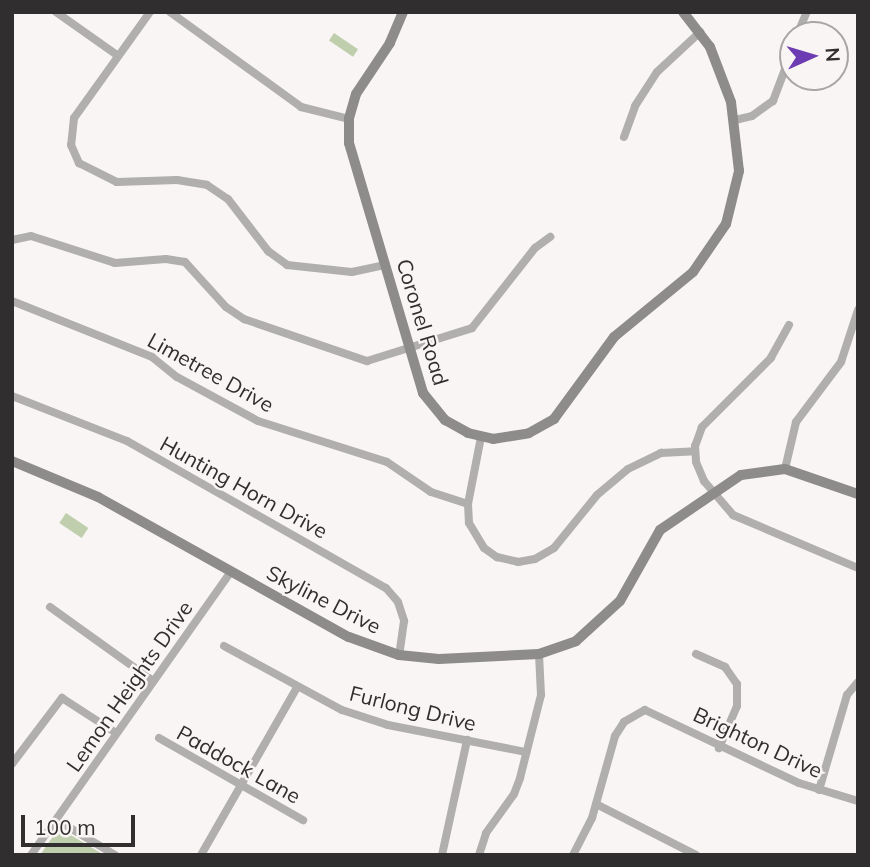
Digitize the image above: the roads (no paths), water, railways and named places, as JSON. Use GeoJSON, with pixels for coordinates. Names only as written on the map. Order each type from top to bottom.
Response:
{"type":"FeatureCollection","features":[{"type":"Feature","properties":{"kind":"street"},"geometry":{"type":"LineString","coordinates":[[56,12],[117,55]]}},
{"type":"Feature","properties":{"kind":"street"},"geometry":{"type":"LineString","coordinates":[[150,12],[117,55],[71,126],[75,154],[90,172],[117,182],[177,180],[207,185],[228,199],[268,251],[288,265],[352,272],[384,265]]}},
{"type":"Feature","properties":{"kind":"street"},"geometry":{"type":"LineString","coordinates":[[170,12],[301,107],[349,119]]}},
{"type":"Feature","properties":{"kind":"street","name":"Coronel Road"},"geometry":{"type":"LineString","coordinates":[[403,12],[390,43],[356,94],[349,119],[352,157],[409,351],[429,403],[455,426],[481,437],[513,437],[554,419],[630,320],[703,262],[723,231],[740,172],[735,120],[724,74],[700,32],[683,12]]}},
{"type":"Feature","properties":{"kind":"street"},"geometry":{"type":"LineString","coordinates":[[624,136],[635,106],[657,72],[700,32]]}},
{"type":"Feature","properties":{"kind":"street"},"geometry":{"type":"LineString","coordinates":[[735,120],[752,116],[773,101],[779,85]]}},
{"type":"Feature","properties":{"kind":"street"},"geometry":{"type":"LineString","coordinates":[[12,240],[31,236],[116,263],[185,262],[226,307],[271,330],[352,359],[376,359],[409,351],[472,328],[535,248],[550,237]]}},
{"type":"Feature","properties":{"kind":"street","name":"Limetree Drive"},"geometry":{"type":"LineString","coordinates":[[12,301],[152,357],[177,377],[258,421],[387,462],[431,492],[468,505]]}},
{"type":"Feature","properties":{"kind":"street"},"geometry":{"type":"LineString","coordinates":[[785,470],[796,422],[841,362],[858,310]]}},
{"type":"Feature","properties":{"kind":"street"},"geometry":{"type":"LineString","coordinates":[[789,325],[771,358],[702,427],[695,451],[712,492],[733,515],[752,526],[858,568]]}},
{"type":"Feature","properties":{"kind":"street","name":"Hunting Horn Drive"},"geometry":{"type":"LineString","coordinates":[[12,396],[127,441],[386,587],[398,602],[404,621],[400,655]]}},
{"type":"Feature","properties":{"kind":"street"},"geometry":{"type":"LineString","coordinates":[[481,437],[468,505],[471,532],[484,548],[503,559],[528,561],[554,548],[585,507],[628,469],[661,453],[695,451]]}},
{"type":"Feature","properties":{"kind":"street","name":"Skyline Drive"},"geometry":{"type":"LineString","coordinates":[[12,461],[98,497],[349,638],[400,655],[453,660],[539,654],[576,642],[601,624],[620,601],[652,538],[712,492],[751,471],[785,470],[858,494]]}},
{"type":"Feature","properties":{"kind":"street","name":"Lemon Heights Drive"},"geometry":{"type":"LineString","coordinates":[[31,855],[231,572]]}},
{"type":"Feature","properties":{"kind":"street"},"geometry":{"type":"LineString","coordinates":[[50,607],[153,681]]}},
{"type":"Feature","properties":{"kind":"street","name":"Furlong Drive"},"geometry":{"type":"LineString","coordinates":[[224,646],[296,689],[342,710],[388,725],[526,752]]}},
{"type":"Feature","properties":{"kind":"street"},"geometry":{"type":"LineString","coordinates":[[479,855],[486,833],[514,794],[541,695],[539,654]]}},
{"type":"Feature","properties":{"kind":"street"},"geometry":{"type":"LineString","coordinates":[[696,654],[725,667],[737,684],[737,706],[719,748]]}},
{"type":"Feature","properties":{"kind":"street"},"geometry":{"type":"LineString","coordinates":[[819,790],[847,695],[858,682]]}},
{"type":"Feature","properties":{"kind":"street"},"geometry":{"type":"LineString","coordinates":[[201,855],[296,689]]}},
{"type":"Feature","properties":{"kind":"street"},"geometry":{"type":"LineString","coordinates":[[12,764],[62,698],[116,733]]}},
{"type":"Feature","properties":{"kind":"street","name":"Brighton Drive"},"geometry":{"type":"LineString","coordinates":[[597,804],[615,736],[634,713],[645,710],[719,748],[819,790],[858,801]]}},
{"type":"Feature","properties":{"kind":"street","name":"Paddock Lane"},"geometry":{"type":"LineString","coordinates":[[159,738],[303,820]]}},
{"type":"Feature","properties":{"kind":"street"},"geometry":{"type":"LineString","coordinates":[[442,855],[467,740]]}},
{"type":"Feature","properties":{"kind":"street"},"geometry":{"type":"LineString","coordinates":[[573,855],[597,804],[696,855]]}},
{"type":"Feature","properties":{"kind":"street"},"geometry":{"type":"LineString","coordinates":[[57,820],[116,855]]}}]}
